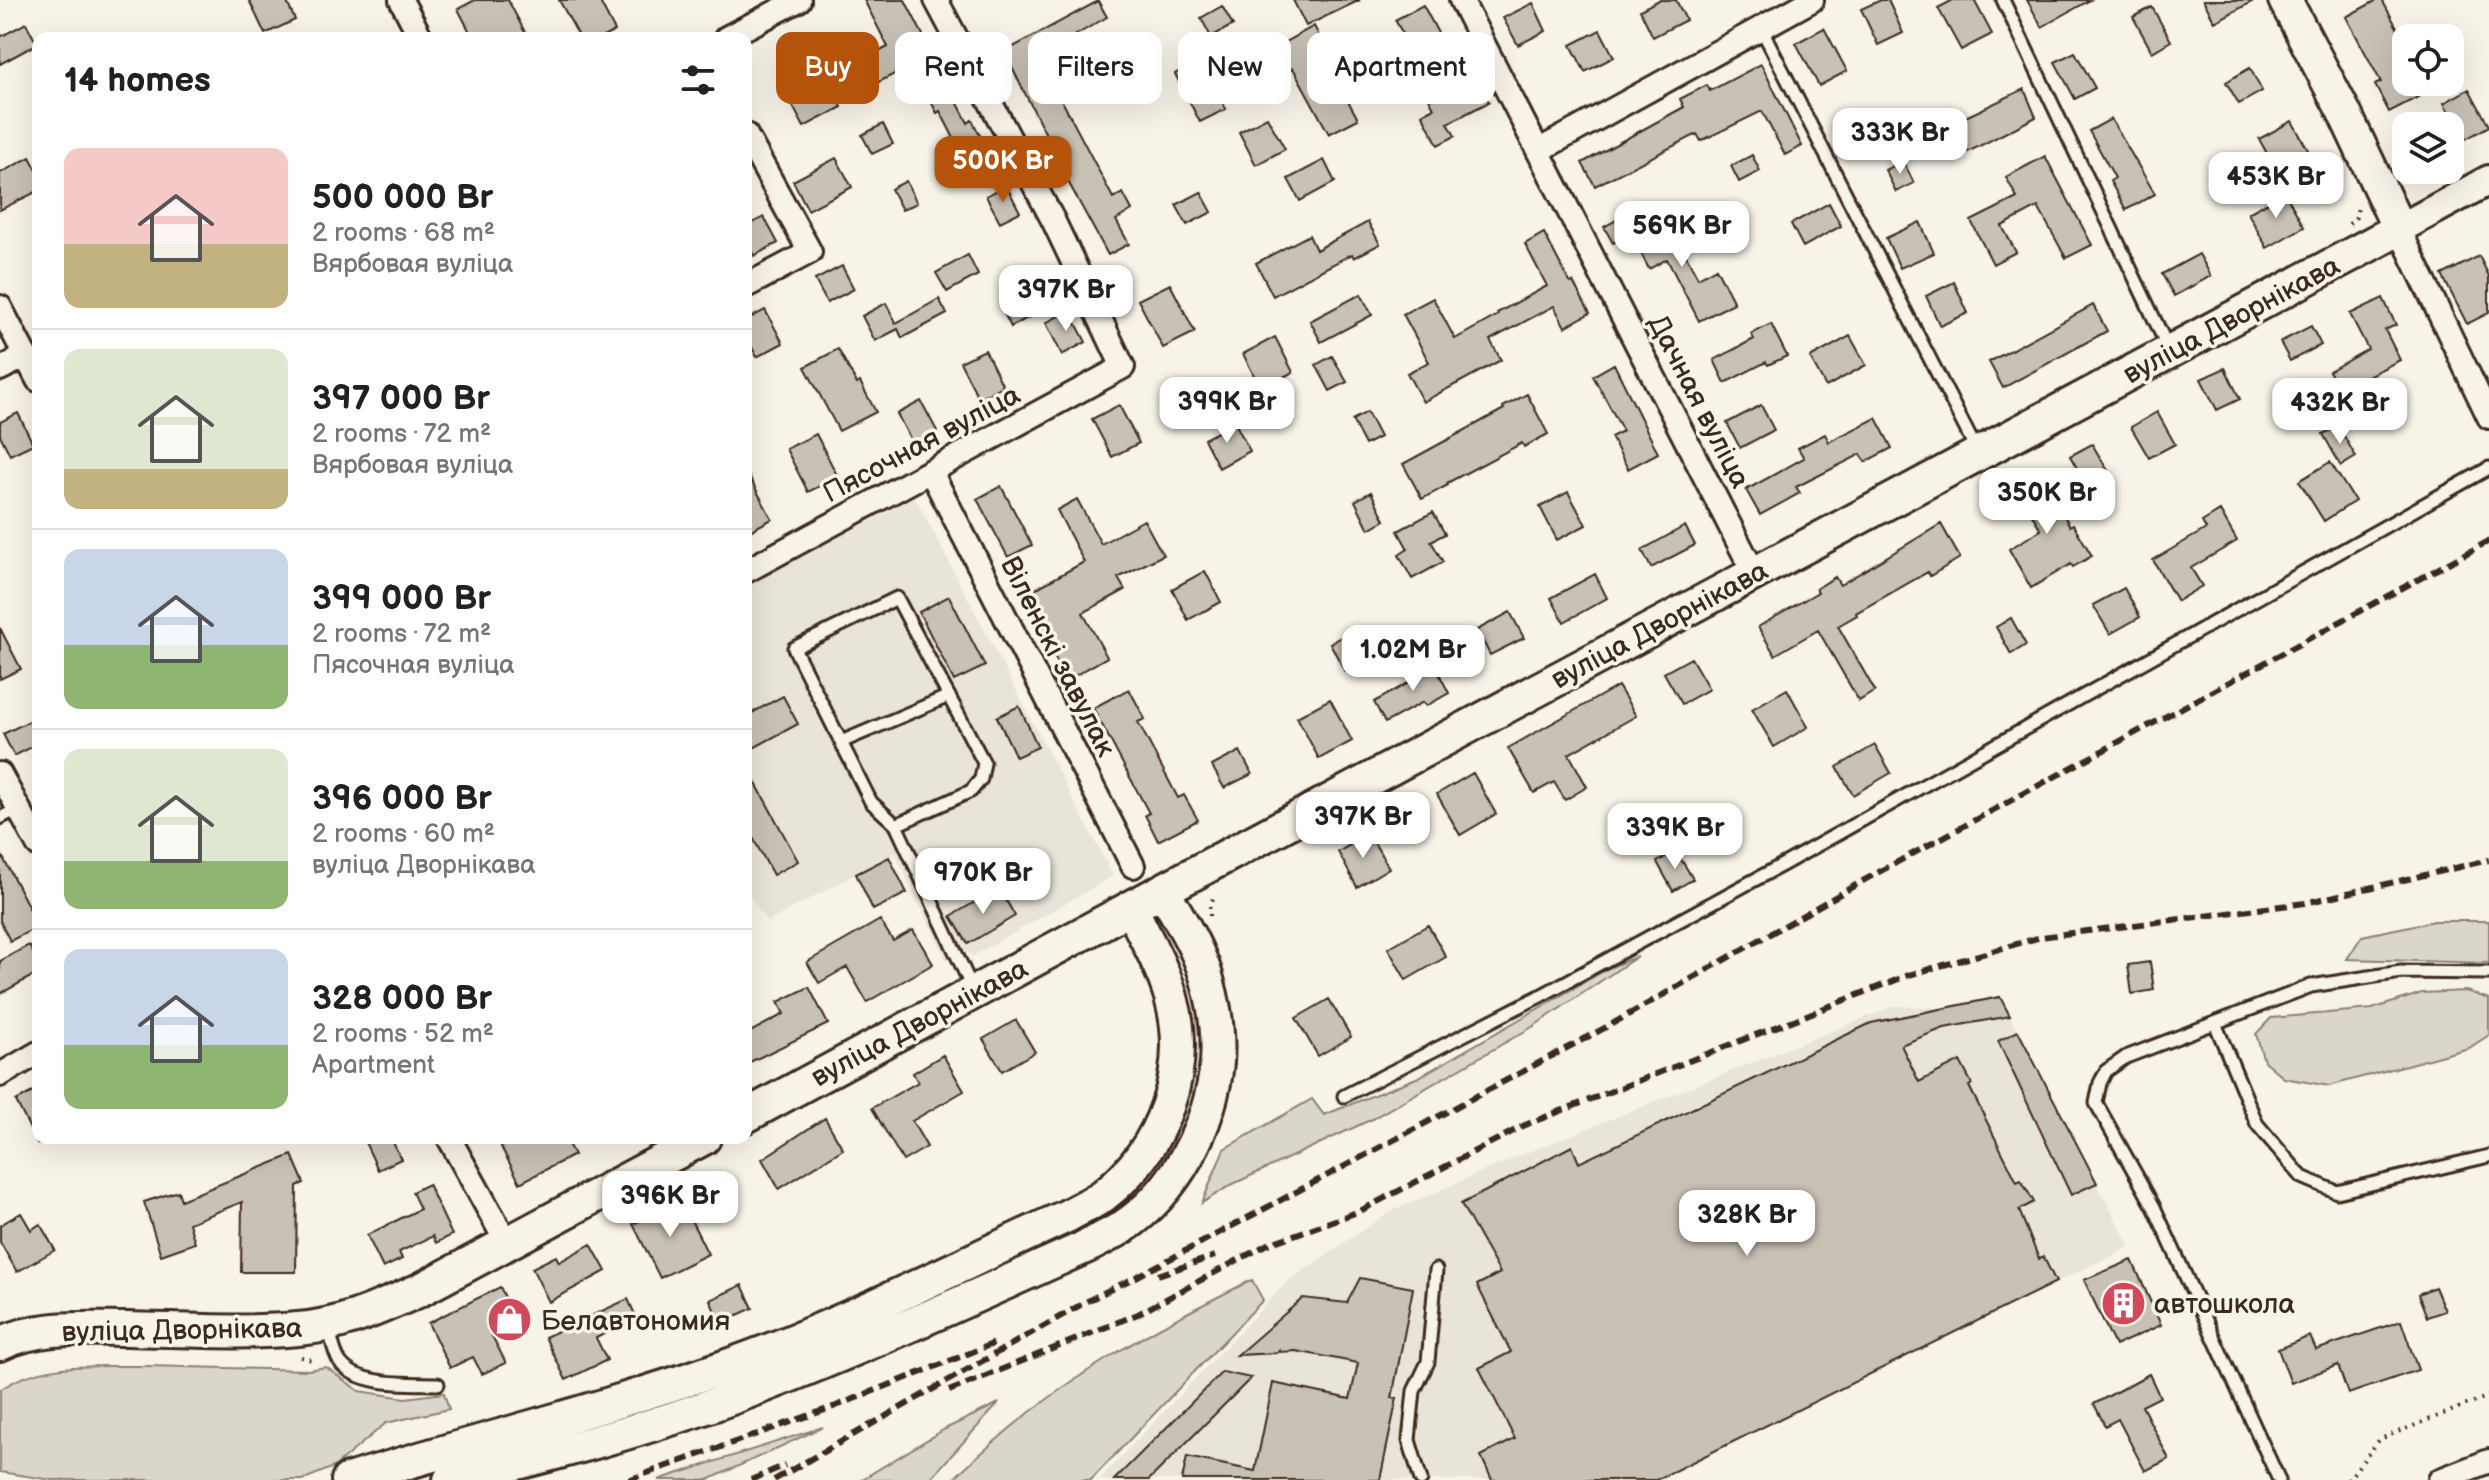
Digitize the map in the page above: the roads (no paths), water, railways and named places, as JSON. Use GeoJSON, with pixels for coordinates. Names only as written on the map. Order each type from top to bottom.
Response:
{"type":"FeatureCollection","features":[{"type":"Feature","properties":{"kind":"main road"},"geometry":{"type":"LineString","coordinates":[[2285,0],[2344,112],[2399,229]]}},
{"type":"Feature","properties":{"kind":"main road","name":"вуліца Дворнікава"},"geometry":{"type":"LineString","coordinates":[[752,1113],[2399,229]]}},
{"type":"Feature","properties":{"kind":"main road"},"geometry":{"type":"LineString","coordinates":[[450,1480],[565,1451],[735,1397],[861,1347],[1090,1245],[1124,1226],[1178,1172],[1209,1103],[1217,1062],[1216,1022],[1208,980],[1163,890]]}},
{"type":"Feature","properties":{"kind":"main road"},"geometry":{"type":"LineString","coordinates":[[348,1480],[558,1420],[724,1367],[821,1329],[1067,1216],[1103,1196],[1127,1173],[1152,1140],[1167,1107],[1177,1071],[1179,1039],[1172,998],[1131,908]]}},
{"type":"Feature","properties":{"kind":"main road","name":"вуліца Дворнікава"},"geometry":{"type":"LineString","coordinates":[[2,1338],[72,1329],[260,1330],[328,1325],[372,1311],[420,1290],[693,1144]]}},
{"type":"Feature","properties":{"kind":"street"},"geometry":{"type":"LineString","coordinates":[[401,0],[418,32]]}},
{"type":"Feature","properties":{"kind":"street"},"geometry":{"type":"LineString","coordinates":[[738,32],[799,0]]}},
{"type":"Feature","properties":{"kind":"street","name":"Пясочная вуліца"},"geometry":{"type":"LineString","coordinates":[[752,568],[1123,367],[1053,220],[936,0]]}},
{"type":"Feature","properties":{"kind":"street","name":"Дачная вуліца"},"geometry":{"type":"LineString","coordinates":[[1461,0],[1754,573]]}},
{"type":"Feature","properties":{"kind":"street"},"geometry":{"type":"LineString","coordinates":[[1538,151],[1812,0]]}},
{"type":"Feature","properties":{"kind":"street"},"geometry":{"type":"LineString","coordinates":[[752,146],[810,252],[752,283]]}},
{"type":"Feature","properties":{"kind":"street","name":"вуліца Дворнікава"},"geometry":{"type":"LineString","coordinates":[[2399,229],[2489,180]]}},
{"type":"Feature","properties":{"kind":"street"},"geometry":{"type":"LineString","coordinates":[[2399,229],[2489,417]]}},
{"type":"Feature","properties":{"kind":"street"},"geometry":{"type":"LineString","coordinates":[[0,307],[32,368]]}},
{"type":"Feature","properties":{"kind":"street"},"geometry":{"type":"LineString","coordinates":[[0,369],[26,356]]}},
{"type":"Feature","properties":{"kind":"street","name":"Віленскі завулак"},"geometry":{"type":"LineString","coordinates":[[931,472],[1133,866]]}},
{"type":"Feature","properties":{"kind":"street"},"geometry":{"type":"LineString","coordinates":[[0,774],[9,813],[32,838]]}},
{"type":"Feature","properties":{"kind":"street"},"geometry":{"type":"LineString","coordinates":[[0,1075],[32,1056]]}},
{"type":"Feature","properties":{"kind":"street"},"geometry":{"type":"LineString","coordinates":[[452,1144],[507,1243]]}},
{"type":"Feature","properties":{"kind":"street"},"geometry":{"type":"LineString","coordinates":[[2440,1480],[2489,1461]]}},
{"type":"Feature","properties":{"kind":"lane"},"geometry":{"type":"LineString","coordinates":[[2003,0],[2169,351]]}},
{"type":"Feature","properties":{"kind":"lane"},"geometry":{"type":"LineString","coordinates":[[1761,28],[1978,453]]}},
{"type":"Feature","properties":{"kind":"lane"},"geometry":{"type":"LineString","coordinates":[[1344,1096],[1542,995],[1784,864],[2489,468]]}},
{"type":"Feature","properties":{"kind":"lane"},"geometry":{"type":"LineString","coordinates":[[896,825],[971,791],[981,779],[984,763],[897,598],[794,648],[871,802],[896,825],[974,992]]}},
{"type":"Feature","properties":{"kind":"lane"},"geometry":{"type":"LineString","coordinates":[[841,742],[949,696]]}},
{"type":"Feature","properties":{"kind":"lane"},"geometry":{"type":"LineString","coordinates":[[2279,1480],[2154,1207],[2096,1103],[2100,1083],[2106,1071],[2126,1057],[2311,986],[2401,972],[2489,973]]}},
{"type":"Feature","properties":{"kind":"lane"},"geometry":{"type":"LineString","coordinates":[[2215,1023],[2257,1124],[2302,1177],[2337,1192],[2489,1156]]}},
{"type":"Feature","properties":{"kind":"lane"},"geometry":{"type":"LineString","coordinates":[[1421,1480],[1409,1440],[1414,1391],[1428,1362],[1436,1270]]}},
{"type":"Feature","properties":{"kind":"lane"},"geometry":{"type":"LineString","coordinates":[[328,1325],[336,1353],[351,1373],[373,1380],[438,1384]]}},
{"type":"Feature","properties":{"kind":"railway"},"geometry":{"type":"LineString","coordinates":[[774,1480],[1091,1299],[1612,1024],[1868,878],[2489,541]]}},
{"type":"Feature","properties":{"kind":"railway"},"geometry":{"type":"LineString","coordinates":[[949,1391],[1138,1314],[1266,1245],[1360,1211],[1525,1125],[1909,975],[2041,937],[2305,903],[2489,860]]}},
{"type":"Feature","properties":{"kind":"railway"},"geometry":{"type":"LineString","coordinates":[[1158,1275],[1215,1256]]}},
{"type":"Feature","properties":{"kind":"railway"},"geometry":{"type":"LineString","coordinates":[[628,1480],[836,1406],[995,1343]]}},
{"type":"Feature","properties":{"kind":"railway"},"geometry":{"type":"LineString","coordinates":[[751,1480],[785,1465]]}},
{"type":"Feature","properties":{"kind":"place","name":"автошкола"},"geometry":{"type":"Point","coordinates":[2123,1303]}},
{"type":"Feature","properties":{"kind":"place","name":"Белавтономия"},"geometry":{"type":"Point","coordinates":[510,1320]}}]}
